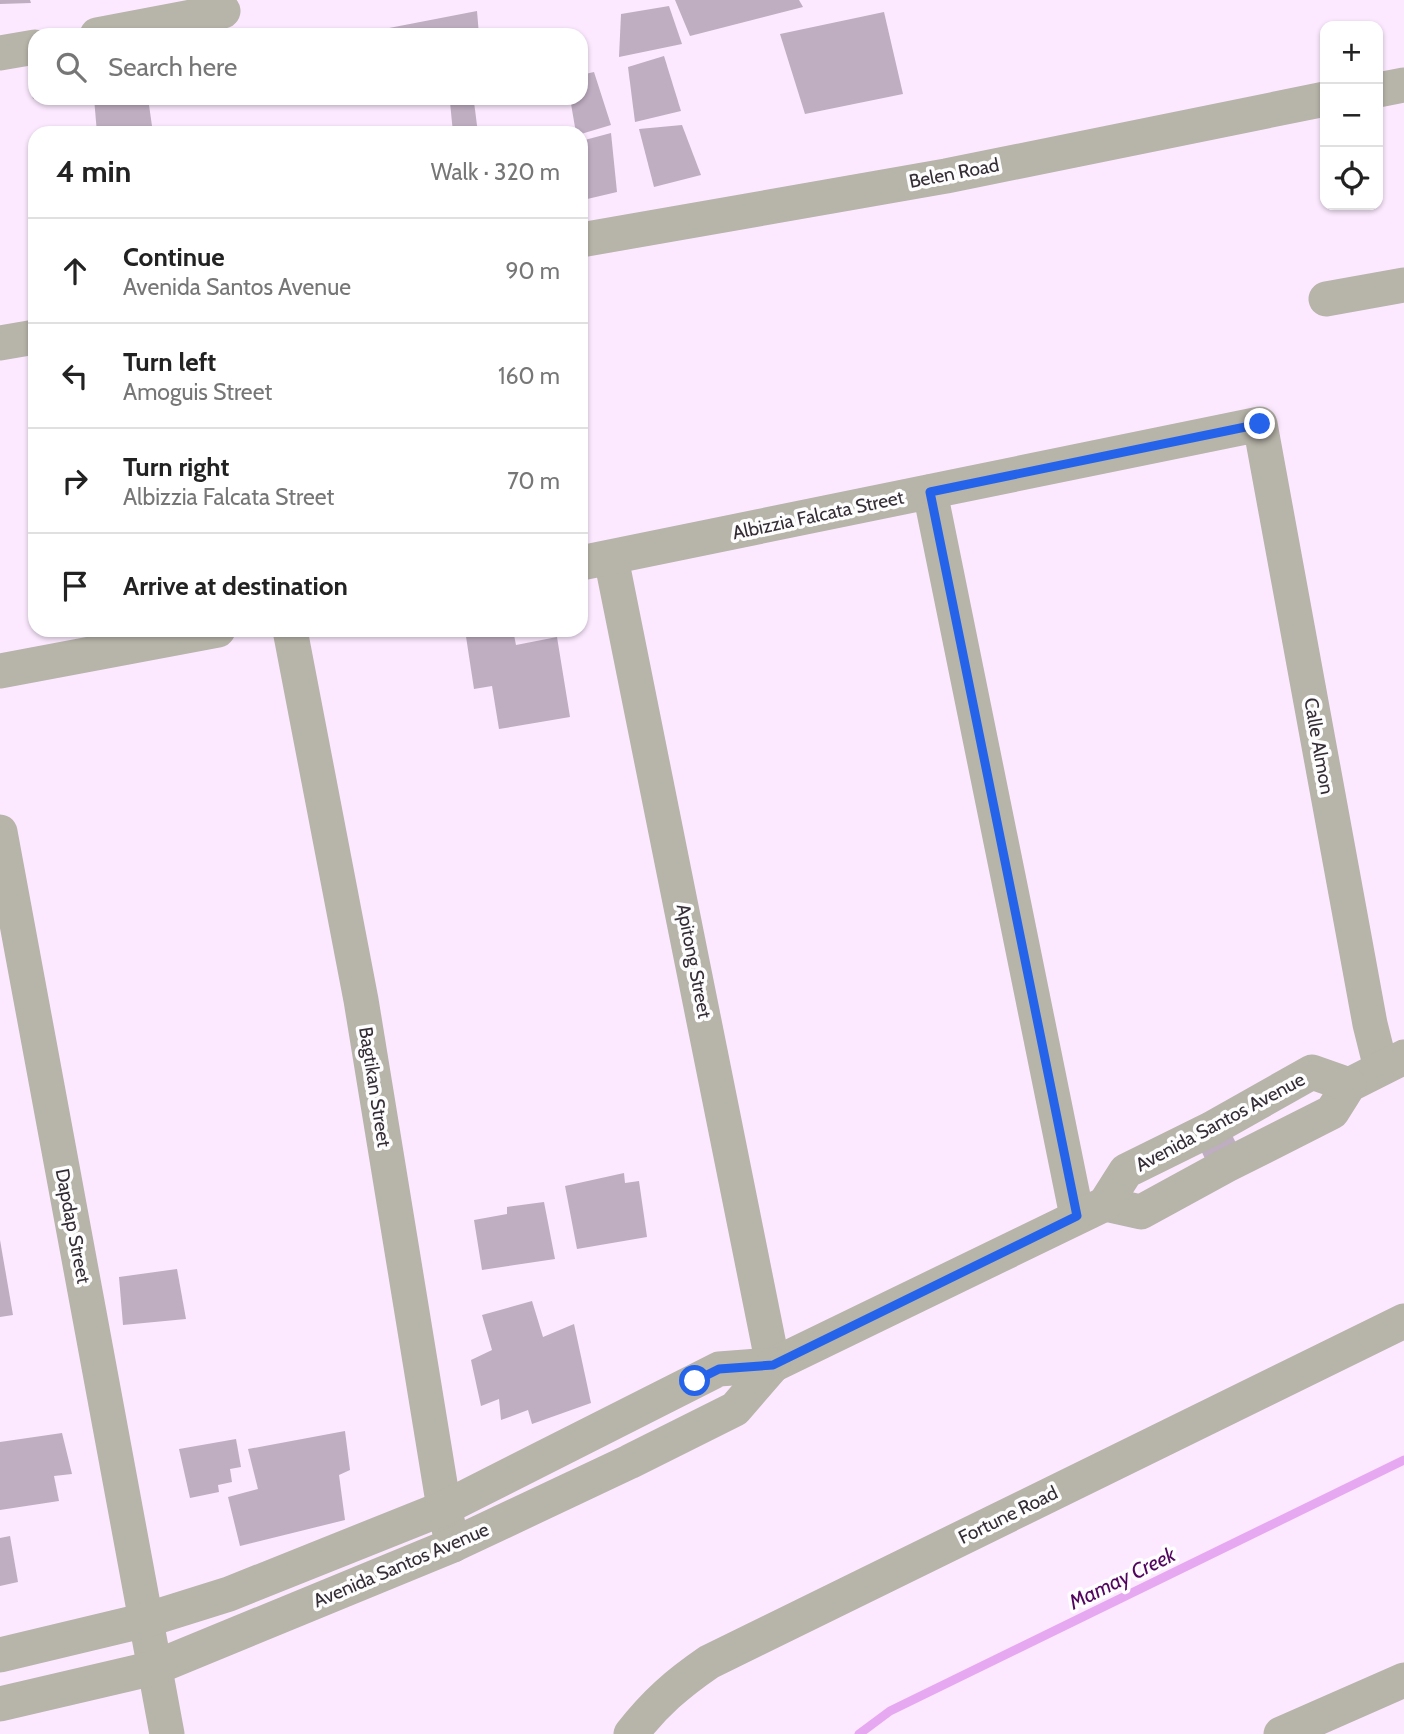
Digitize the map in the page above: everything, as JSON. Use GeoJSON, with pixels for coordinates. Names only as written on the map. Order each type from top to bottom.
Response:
{"type":"FeatureCollection","features":[{"type":"Feature","properties":{"kind":"street"},"geometry":{"type":"LineString","coordinates":[[134,28],[223,11]]}},
{"type":"Feature","properties":{"kind":"street"},"geometry":{"type":"LineString","coordinates":[[0,53],[28,48]]}},
{"type":"Feature","properties":{"kind":"street"},"geometry":{"type":"LineString","coordinates":[[1383,89],[1404,85]]}},
{"type":"Feature","properties":{"kind":"street","name":"Belen Road"},"geometry":{"type":"LineString","coordinates":[[588,239],[946,176],[1320,100]]}},
{"type":"Feature","properties":{"kind":"street"},"geometry":{"type":"LineString","coordinates":[[1326,299],[1404,285]]}},
{"type":"Feature","properties":{"kind":"street"},"geometry":{"type":"LineString","coordinates":[[0,343],[28,338]]}},
{"type":"Feature","properties":{"kind":"street","name":"Albizzia Falcata Street"},"geometry":{"type":"LineString","coordinates":[[596,561],[1260,424]]}},
{"type":"Feature","properties":{"kind":"street","name":"Calle Almon"},"geometry":{"type":"LineString","coordinates":[[1260,424],[1367,1010],[1392,1062]]}},
{"type":"Feature","properties":{"kind":"street"},"geometry":{"type":"LineString","coordinates":[[930,492],[1091,1210],[1141,1212],[1332,1112],[1349,1084],[1392,1062]]}},
{"type":"Feature","properties":{"kind":"street","name":"Apitong Street"},"geometry":{"type":"LineString","coordinates":[[596,561],[773,1365]]}},
{"type":"Feature","properties":{"kind":"street"},"geometry":{"type":"LineString","coordinates":[[0,671],[181,637]]}},
{"type":"Feature","properties":{"kind":"street","name":"Bagtikan Street"},"geometry":{"type":"LineString","coordinates":[[291,637],[361,999],[444,1508],[453,1545]]}},
{"type":"Feature","properties":{"kind":"street","name":"Dapdap Street"},"geometry":{"type":"LineString","coordinates":[[0,832],[167,1734]]}},
{"type":"Feature","properties":{"kind":"street","name":"Avenida Santos Avenue"},"geometry":{"type":"LineString","coordinates":[[0,1655],[146,1620],[229,1594],[444,1508],[719,1369],[773,1365],[1091,1210]]}},
{"type":"Feature","properties":{"kind":"street","name":"Fortune Road"},"geometry":{"type":"LineString","coordinates":[[631,1734],[651,1708],[675,1685],[709,1662],[1404,1321]]}},
{"type":"Feature","properties":{"kind":"street","name":"Avenida Santos Avenue"},"geometry":{"type":"LineString","coordinates":[[0,1704],[154,1668],[453,1545],[735,1409],[773,1365]]}},
{"type":"Feature","properties":{"kind":"street"},"geometry":{"type":"LineString","coordinates":[[1280,1734],[1404,1680]]}},
{"type":"Feature","properties":{"kind":"building"},"geometry":{"type":"Polygon","coordinates":[[[0,0],[30,0],[31,3],[0,4],[0,0]]]}},
{"type":"Feature","properties":{"kind":"building"},"geometry":{"type":"Polygon","coordinates":[[[675,0],[799,0],[803,7],[690,36],[675,0]]]}},
{"type":"Feature","properties":{"kind":"building"},"geometry":{"type":"Polygon","coordinates":[[[669,6],[682,44],[619,57],[621,14],[669,6]]]}},
{"type":"Feature","properties":{"kind":"building"},"geometry":{"type":"Polygon","coordinates":[[[477,11],[478,28],[389,28],[477,11]]]}},
{"type":"Feature","properties":{"kind":"building"},"geometry":{"type":"Polygon","coordinates":[[[884,12],[903,94],[805,114],[780,34],[884,12]]]}},
{"type":"Feature","properties":{"kind":"building"},"geometry":{"type":"Polygon","coordinates":[[[664,56],[681,111],[635,122],[628,67],[664,56]]]}},
{"type":"Feature","properties":{"kind":"building"},"geometry":{"type":"Polygon","coordinates":[[[594,72],[611,125],[588,132],[588,126],[575,126],[571,105],[588,105],[588,73],[594,72]]]}},
{"type":"Feature","properties":{"kind":"building"},"geometry":{"type":"Polygon","coordinates":[[[95,105],[149,105],[152,126],[96,126],[95,105]]]}},
{"type":"Feature","properties":{"kind":"building"},"geometry":{"type":"Polygon","coordinates":[[[450,105],[474,105],[477,126],[452,126],[450,105]]]}},
{"type":"Feature","properties":{"kind":"building"},"geometry":{"type":"Polygon","coordinates":[[[682,125],[701,175],[654,187],[639,129],[682,125]]]}},
{"type":"Feature","properties":{"kind":"building"},"geometry":{"type":"Polygon","coordinates":[[[611,133],[617,192],[588,199],[588,139],[611,133]]]}},
{"type":"Feature","properties":{"kind":"building"},"geometry":{"type":"Polygon","coordinates":[[[466,637],[514,637],[516,645],[557,637],[570,717],[499,729],[492,686],[474,689],[466,637]]]}},
{"type":"Feature","properties":{"kind":"building"},"geometry":{"type":"Polygon","coordinates":[[[1230,1131],[1238,1147],[1207,1163],[1199,1146],[1230,1131]]]}},
{"type":"Feature","properties":{"kind":"building"},"geometry":{"type":"Polygon","coordinates":[[[624,1173],[625,1183],[639,1181],[647,1237],[577,1249],[565,1186],[624,1173]]]}},
{"type":"Feature","properties":{"kind":"building"},"geometry":{"type":"Polygon","coordinates":[[[544,1202],[555,1259],[482,1270],[474,1220],[507,1214],[507,1207],[544,1202]]]}},
{"type":"Feature","properties":{"kind":"building"},"geometry":{"type":"Polygon","coordinates":[[[0,1240],[13,1315],[0,1317],[0,1240]]]}},
{"type":"Feature","properties":{"kind":"building"},"geometry":{"type":"Polygon","coordinates":[[[177,1269],[186,1319],[123,1325],[119,1277],[177,1269]]]}},
{"type":"Feature","properties":{"kind":"building"},"geometry":{"type":"Polygon","coordinates":[[[532,1301],[543,1337],[574,1324],[591,1403],[532,1424],[528,1410],[501,1420],[499,1399],[481,1406],[471,1360],[492,1350],[482,1315],[532,1301]]]}},
{"type":"Feature","properties":{"kind":"building"},"geometry":{"type":"Polygon","coordinates":[[[345,1431],[350,1470],[339,1475],[345,1520],[240,1546],[228,1497],[258,1489],[248,1449],[345,1431]]]}},
{"type":"Feature","properties":{"kind":"building"},"geometry":{"type":"Polygon","coordinates":[[[62,1433],[72,1474],[54,1476],[59,1501],[0,1510],[0,1442],[62,1433]]]}},
{"type":"Feature","properties":{"kind":"building"},"geometry":{"type":"Polygon","coordinates":[[[236,1439],[241,1467],[230,1469],[232,1482],[218,1485],[219,1492],[190,1498],[179,1449],[236,1439]]]}},
{"type":"Feature","properties":{"kind":"building"},"geometry":{"type":"Polygon","coordinates":[[[10,1536],[18,1582],[0,1586],[0,1538],[10,1536]]]}},
{"type":"Feature","properties":{"kind":"waterway","name":"Mamay Creek"},"geometry":{"type":"LineString","coordinates":[[859,1734],[890,1711],[1404,1460]]}},
{"type":"Feature","properties":{"kind":"route"},"geometry":{"type":"LineString","coordinates":[[695,1381],[719,1369],[773,1365],[1077,1216],[930,492],[1260,424]]}}]}
